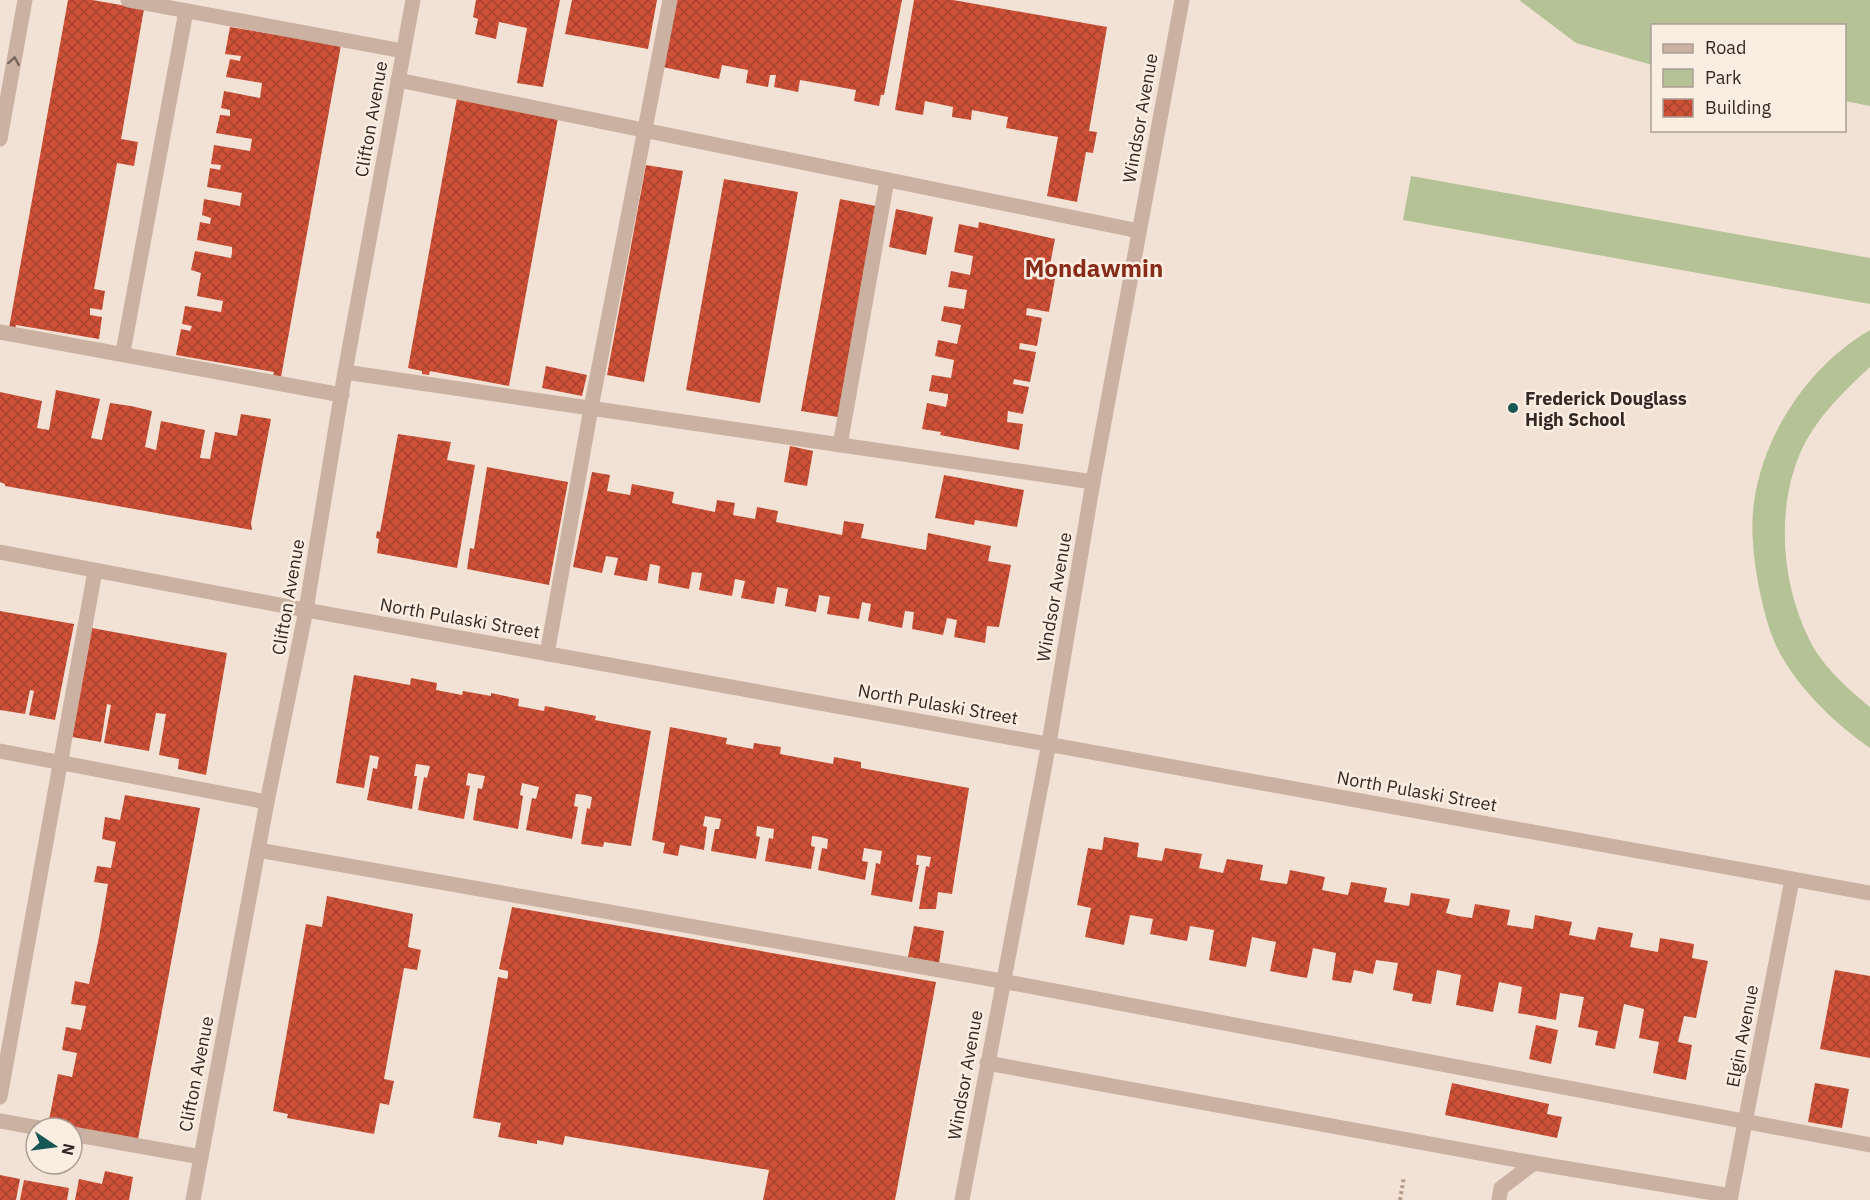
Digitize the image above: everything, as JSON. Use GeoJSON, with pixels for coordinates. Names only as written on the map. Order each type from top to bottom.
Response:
{"type":"FeatureCollection","features":[{"type":"Feature","properties":{"kind":"street"},"geometry":{"type":"LineString","coordinates":[[0,139],[25,0]]}},
{"type":"Feature","properties":{"kind":"street"},"geometry":{"type":"LineString","coordinates":[[128,0],[404,51]]}},
{"type":"Feature","properties":{"kind":"street","name":"Clifton Avenue"},"geometry":{"type":"LineString","coordinates":[[193,1200],[267,802],[306,610],[345,372],[413,0]]}},
{"type":"Feature","properties":{"kind":"street"},"geometry":{"type":"LineString","coordinates":[[547,654],[591,408],[670,0]]}},
{"type":"Feature","properties":{"kind":"street","name":"Windsor Avenue"},"geometry":{"type":"LineString","coordinates":[[962,1200],[1049,743],[1182,0]]}},
{"type":"Feature","properties":{"kind":"street"},"geometry":{"type":"LineString","coordinates":[[123,352],[186,11]]}},
{"type":"Feature","properties":{"kind":"street"},"geometry":{"type":"LineString","coordinates":[[398,80],[1139,231]]}},
{"type":"Feature","properties":{"kind":"street"},"geometry":{"type":"LineString","coordinates":[[840,445],[887,180]]}},
{"type":"Feature","properties":{"kind":"street"},"geometry":{"type":"LineString","coordinates":[[0,332],[123,352],[342,395]]}},
{"type":"Feature","properties":{"kind":"street"},"geometry":{"type":"LineString","coordinates":[[345,372],[1094,482]]}},
{"type":"Feature","properties":{"kind":"street","name":"North Pulaski Street"},"geometry":{"type":"LineString","coordinates":[[0,552],[547,654],[1870,893]]}},
{"type":"Feature","properties":{"kind":"street"},"geometry":{"type":"LineString","coordinates":[[0,1097],[95,571]]}},
{"type":"Feature","properties":{"kind":"street"},"geometry":{"type":"LineString","coordinates":[[0,751],[267,802]]}},
{"type":"Feature","properties":{"kind":"street"},"geometry":{"type":"LineString","coordinates":[[258,850],[1002,981],[1870,1145]]}},
{"type":"Feature","properties":{"kind":"street","name":"Elgin Avenue"},"geometry":{"type":"LineString","coordinates":[[1730,1198],[1792,880]]}},
{"type":"Feature","properties":{"kind":"street"},"geometry":{"type":"LineString","coordinates":[[987,1063],[1730,1198]]}},
{"type":"Feature","properties":{"kind":"street"},"geometry":{"type":"LineString","coordinates":[[0,1121],[24,1125]]}},
{"type":"Feature","properties":{"kind":"street"},"geometry":{"type":"LineString","coordinates":[[84,1136],[201,1157]]}},
{"type":"Feature","properties":{"kind":"street"},"geometry":{"type":"LineString","coordinates":[[1499,1200],[1501,1188],[1533,1163]]}},
{"type":"Feature","properties":{"kind":"path"},"geometry":{"type":"LineString","coordinates":[[1400,1200],[1404,1177]]}},
{"type":"Feature","properties":{"kind":"green space"},"geometry":{"type":"Polygon","coordinates":[[[1519,0],[1870,0],[1870,106],[1846,101],[1846,24],[1651,24],[1651,65],[1576,43],[1519,0]]]}},
{"type":"Feature","properties":{"kind":"green space"},"geometry":{"type":"Polygon","coordinates":[[[1411,176],[1870,258],[1870,304],[1403,220],[1411,176]]]}},
{"type":"Feature","properties":{"kind":"green space"},"geometry":{"type":"Polygon","coordinates":[[[1870,330],[1870,367],[1820,419],[1799,456],[1787,501],[1785,548],[1793,595],[1800,618],[1814,649],[1844,684],[1870,707],[1870,748],[1845,729],[1810,695],[1790,670],[1778,649],[1768,624],[1759,588],[1752,523],[1759,476],[1779,426],[1793,403],[1828,362],[1870,330]]]}},
{"type":"Feature","properties":{"kind":"building"},"geometry":{"type":"Polygon","coordinates":[[[68,0],[92,0],[144,9],[121,139],[138,142],[134,166],[117,163],[94,289],[105,291],[102,310],[90,308],[90,315],[102,317],[99,339],[16,325],[15,329],[9,328],[68,0]]]}},
{"type":"Feature","properties":{"kind":"building"},"geometry":{"type":"Polygon","coordinates":[[[476,0],[560,0],[543,87],[517,83],[527,28],[499,22],[496,39],[475,34],[478,19],[473,17],[476,0]]]}},
{"type":"Feature","properties":{"kind":"building"},"geometry":{"type":"Polygon","coordinates":[[[572,0],[657,0],[648,49],[565,34],[572,0]]]}},
{"type":"Feature","properties":{"kind":"building"},"geometry":{"type":"Polygon","coordinates":[[[676,0],[902,0],[884,95],[881,95],[879,106],[854,101],[856,90],[800,80],[798,92],[774,87],[776,75],[770,75],[768,87],[746,83],[748,70],[722,65],[719,79],[663,67],[676,0]]]}},
{"type":"Feature","properties":{"kind":"building"},"geometry":{"type":"Polygon","coordinates":[[[914,0],[953,0],[1107,27],[1089,131],[1097,132],[1093,153],[1086,152],[1077,202],[1047,196],[1058,137],[1006,128],[1008,117],[972,110],[971,120],[952,117],[953,107],[925,101],[923,115],[895,110],[914,0]]]}},
{"type":"Feature","properties":{"kind":"building"},"geometry":{"type":"Polygon","coordinates":[[[230,27],[341,45],[281,377],[273,376],[274,372],[176,355],[181,329],[190,331],[192,326],[182,324],[185,306],[221,312],[223,301],[197,296],[201,273],[191,270],[195,251],[231,258],[232,253],[232,247],[197,240],[200,222],[210,224],[211,218],[202,215],[204,199],[240,206],[242,193],[207,187],[210,168],[220,170],[221,165],[211,164],[214,145],[250,151],[252,139],[216,133],[220,115],[230,116],[230,110],[221,108],[224,91],[260,98],[262,83],[226,77],[230,59],[240,61],[241,56],[225,54],[230,27]]]}},
{"type":"Feature","properties":{"kind":"building"},"geometry":{"type":"Polygon","coordinates":[[[457,98],[558,118],[509,386],[430,371],[429,375],[422,374],[422,371],[408,368],[457,98]]]}},
{"type":"Feature","properties":{"kind":"building"},"geometry":{"type":"Polygon","coordinates":[[[646,165],[683,171],[644,382],[607,375],[646,165]]]}},
{"type":"Feature","properties":{"kind":"building"},"geometry":{"type":"Polygon","coordinates":[[[724,179],[798,192],[760,403],[686,390],[724,179]]]}},
{"type":"Feature","properties":{"kind":"building"},"geometry":{"type":"Polygon","coordinates":[[[840,199],[876,206],[838,417],[801,411],[840,199]]]}},
{"type":"Feature","properties":{"kind":"building"},"geometry":{"type":"Polygon","coordinates":[[[896,209],[933,217],[926,255],[889,247],[896,209]]]}},
{"type":"Feature","properties":{"kind":"building"},"geometry":{"type":"Polygon","coordinates":[[[979,222],[1055,239],[1049,270],[1035,267],[1033,275],[1055,279],[1049,312],[1027,308],[1026,315],[1042,318],[1037,346],[1020,343],[1019,349],[1036,352],[1030,382],[1014,379],[1013,384],[1029,387],[1023,414],[1008,411],[1007,422],[1023,424],[1019,450],[940,435],[941,432],[922,429],[927,403],[946,407],[948,398],[948,394],[929,391],[932,375],[951,378],[954,360],[935,356],[938,340],[957,344],[961,325],[941,321],[944,306],[964,309],[967,290],[948,287],[951,271],[970,275],[973,256],[954,252],[959,224],[978,228],[979,222]]]}},
{"type":"Feature","properties":{"kind":"building"},"geometry":{"type":"Polygon","coordinates":[[[546,366],[587,375],[582,396],[542,388],[546,366]]]}},
{"type":"Feature","properties":{"kind":"building"},"geometry":{"type":"Polygon","coordinates":[[[56,390],[100,399],[91,438],[102,440],[110,403],[131,406],[152,411],[145,447],[156,450],[161,421],[205,430],[200,458],[210,459],[215,432],[237,436],[241,414],[271,419],[251,523],[252,530],[5,486],[0,482],[0,392],[42,401],[37,428],[49,430],[56,390]]]}},
{"type":"Feature","properties":{"kind":"building"},"geometry":{"type":"Polygon","coordinates":[[[398,434],[451,442],[447,460],[475,465],[457,568],[377,553],[379,539],[376,538],[377,531],[380,532],[398,434]]]}},
{"type":"Feature","properties":{"kind":"building"},"geometry":{"type":"Polygon","coordinates":[[[790,446],[813,451],[807,486],[784,482],[790,446]]]}},
{"type":"Feature","properties":{"kind":"building"},"geometry":{"type":"Polygon","coordinates":[[[487,467],[568,482],[549,585],[467,569],[470,548],[474,549],[487,467]]]}},
{"type":"Feature","properties":{"kind":"building"},"geometry":{"type":"Polygon","coordinates":[[[592,472],[610,475],[607,491],[630,495],[632,484],[674,492],[672,503],[715,512],[717,500],[735,503],[733,515],[755,519],[757,507],[778,511],[776,522],[842,535],[844,521],[864,524],[861,538],[926,550],[928,533],[991,546],[988,561],[1011,565],[999,627],[987,626],[985,643],[954,637],[957,620],[947,618],[943,635],[912,629],[914,612],[905,611],[902,628],[868,621],[871,604],[862,602],[859,619],[827,614],[830,597],[819,595],[816,612],[785,606],[788,589],[777,587],[774,604],[741,598],[745,581],[735,579],[732,596],[699,590],[702,573],[692,572],[689,589],[658,583],[660,566],[650,564],[647,581],[614,575],[618,558],[606,556],[602,573],[573,567],[592,472]]]}},
{"type":"Feature","properties":{"kind":"building"},"geometry":{"type":"Polygon","coordinates":[[[944,475],[1024,490],[1017,527],[975,520],[974,525],[935,518],[944,475]]]}},
{"type":"Feature","properties":{"kind":"building"},"geometry":{"type":"Polygon","coordinates":[[[0,611],[74,624],[55,720],[29,715],[34,691],[30,690],[25,714],[0,710],[0,611]]]}},
{"type":"Feature","properties":{"kind":"building"},"geometry":{"type":"Polygon","coordinates":[[[92,628],[227,653],[206,775],[178,769],[179,759],[159,755],[166,714],[156,713],[149,751],[104,743],[111,705],[107,704],[101,742],[72,737],[92,628]]]}},
{"type":"Feature","properties":{"kind":"building"},"geometry":{"type":"Polygon","coordinates":[[[354,675],[410,685],[411,678],[437,683],[436,690],[462,695],[463,691],[491,696],[491,693],[519,699],[518,706],[544,711],[545,706],[596,716],[595,720],[651,731],[631,846],[604,842],[603,847],[581,844],[587,808],[590,809],[592,797],[585,795],[576,794],[574,806],[578,807],[572,839],[526,830],[532,798],[536,799],[539,787],[522,783],[520,795],[523,796],[518,829],[473,820],[478,788],[482,789],[485,776],[468,773],[466,785],[470,786],[464,819],[418,810],[424,777],[427,778],[430,766],[416,764],[414,776],[417,776],[412,809],[367,800],[373,768],[377,769],[379,757],[370,755],[364,788],[336,783],[354,675]]]}},
{"type":"Feature","properties":{"kind":"building"},"geometry":{"type":"Polygon","coordinates":[[[670,727],[727,738],[726,744],[753,749],[754,743],[781,747],[780,754],[833,764],[834,757],[861,762],[861,768],[969,788],[952,894],[938,892],[936,909],[919,909],[926,866],[929,867],[931,857],[917,855],[916,865],[919,865],[912,902],[871,895],[876,863],[880,864],[882,851],[864,848],[862,861],[868,862],[865,880],[818,870],[822,848],[827,849],[828,839],[820,837],[812,836],[811,846],[815,847],[811,869],[765,861],[769,838],[773,839],[774,829],[757,826],[756,836],[760,837],[756,859],[711,851],[715,829],[719,829],[721,819],[705,816],[703,826],[707,827],[704,850],[680,845],[678,856],[663,853],[665,843],[652,840],[670,727]]]}},
{"type":"Feature","properties":{"kind":"building"},"geometry":{"type":"Polygon","coordinates":[[[125,795],[200,808],[138,1139],[84,1130],[84,1116],[50,1116],[58,1074],[72,1077],[77,1053],[62,1050],[66,1027],[81,1030],[86,1006],[71,1004],[75,981],[89,984],[99,937],[108,884],[94,882],[97,866],[111,868],[116,842],[102,839],[105,817],[120,820],[125,795]]]}},
{"type":"Feature","properties":{"kind":"building"},"geometry":{"type":"Polygon","coordinates":[[[1104,837],[1139,843],[1137,857],[1162,861],[1165,848],[1202,854],[1199,868],[1223,873],[1227,859],[1263,865],[1260,880],[1287,884],[1290,870],[1325,877],[1322,890],[1348,895],[1351,882],[1387,888],[1384,902],[1409,906],[1411,893],[1450,899],[1446,913],[1458,916],[1472,918],[1475,904],[1510,910],[1507,925],[1533,929],[1535,915],[1572,922],[1569,935],[1595,940],[1598,927],[1633,933],[1630,947],[1658,952],[1660,938],[1694,944],[1692,958],[1708,961],[1696,1018],[1684,1016],[1678,1042],[1692,1045],[1686,1080],[1653,1073],[1659,1042],[1639,1038],[1644,1009],[1624,1004],[1615,1049],[1595,1045],[1598,1031],[1578,1027],[1584,997],[1560,993],[1556,1020],[1518,1013],[1522,987],[1499,982],[1493,1012],[1456,1005],[1461,975],[1437,970],[1431,1004],[1412,1001],[1413,994],[1393,990],[1398,963],[1376,960],[1373,974],[1354,970],[1351,983],[1332,980],[1336,953],[1313,948],[1307,978],[1290,975],[1270,971],[1276,942],[1252,937],[1246,967],[1209,960],[1214,930],[1190,926],[1187,941],[1150,934],[1153,919],[1130,915],[1124,945],[1085,937],[1091,908],[1077,905],[1088,848],[1102,850],[1104,837]]]}},
{"type":"Feature","properties":{"kind":"building"},"geometry":{"type":"Polygon","coordinates":[[[327,896],[413,914],[408,947],[421,950],[417,970],[404,968],[384,1079],[394,1081],[389,1105],[380,1103],[374,1134],[287,1118],[288,1114],[273,1111],[306,924],[322,927],[327,896]]]}},
{"type":"Feature","properties":{"kind":"building"},"geometry":{"type":"Polygon","coordinates":[[[512,907],[936,982],[895,1200],[763,1200],[769,1170],[565,1136],[563,1145],[537,1140],[537,1144],[498,1137],[501,1123],[473,1118],[498,977],[507,979],[508,976],[508,971],[499,969],[512,907]]]}},
{"type":"Feature","properties":{"kind":"building"},"geometry":{"type":"Polygon","coordinates":[[[914,926],[944,931],[939,963],[908,957],[914,926]]]}},
{"type":"Feature","properties":{"kind":"building"},"geometry":{"type":"Polygon","coordinates":[[[1835,970],[1870,976],[1870,1058],[1820,1049],[1835,970]]]}},
{"type":"Feature","properties":{"kind":"building"},"geometry":{"type":"Polygon","coordinates":[[[1536,1025],[1558,1030],[1551,1064],[1529,1059],[1536,1025]]]}},
{"type":"Feature","properties":{"kind":"building"},"geometry":{"type":"Polygon","coordinates":[[[1452,1083],[1549,1104],[1547,1114],[1562,1117],[1557,1138],[1445,1115],[1452,1083]]]}},
{"type":"Feature","properties":{"kind":"building"},"geometry":{"type":"Polygon","coordinates":[[[1815,1083],[1849,1089],[1842,1128],[1808,1122],[1815,1083]]]}},
{"type":"Feature","properties":{"kind":"building"},"geometry":{"type":"Polygon","coordinates":[[[105,1171],[133,1177],[129,1200],[75,1200],[79,1179],[102,1184],[105,1171]]]}},
{"type":"Feature","properties":{"kind":"building"},"geometry":{"type":"Polygon","coordinates":[[[0,1175],[20,1179],[16,1200],[0,1200],[0,1175]]]}},
{"type":"Feature","properties":{"kind":"building"},"geometry":{"type":"Polygon","coordinates":[[[24,1180],[69,1188],[67,1200],[20,1200],[24,1180]]]}},
{"type":"Feature","properties":{"kind":"place","name":"Frederick Douglass High School"},"geometry":{"type":"Point","coordinates":[1513,408]}},
{"type":"Feature","properties":{"kind":"district","name":"Mondawmin"},"geometry":{"type":"Point","coordinates":[1094,268]}}]}
